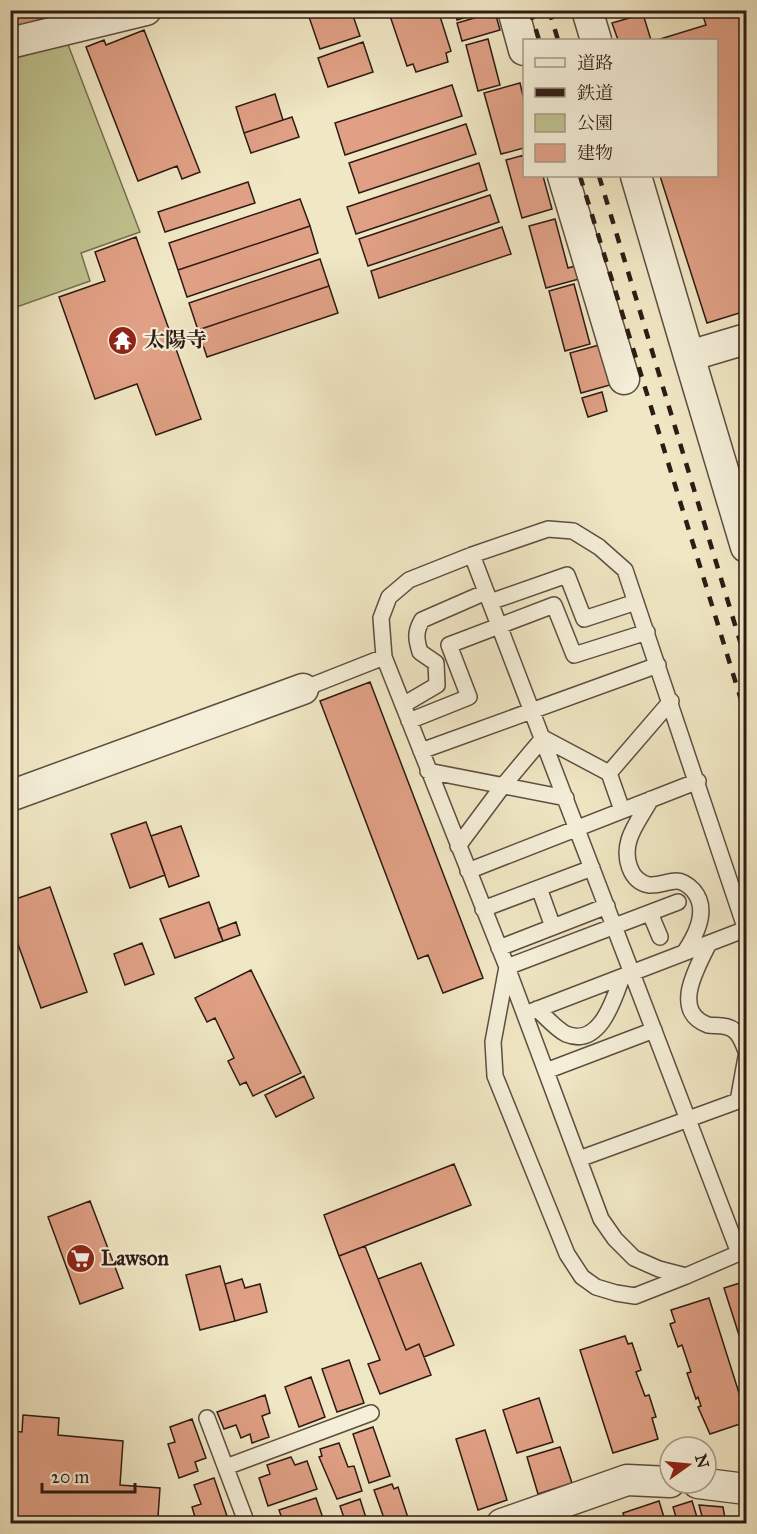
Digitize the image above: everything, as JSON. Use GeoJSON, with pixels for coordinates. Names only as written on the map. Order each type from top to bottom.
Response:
{"type":"FeatureCollection","features":[{"type":"Feature","properties":{"kind":"street"},"geometry":{"type":"LineString","coordinates":[[10,43],[146,10]]}},
{"type":"Feature","properties":{"kind":"street"},"geometry":{"type":"LineString","coordinates":[[513,10],[523,43]]}},
{"type":"Feature","properties":{"kind":"street"},"geometry":{"type":"LineString","coordinates":[[587,10],[596,39]]}},
{"type":"Feature","properties":{"kind":"street"},"geometry":{"type":"LineString","coordinates":[[563,177],[624,379]]}},
{"type":"Feature","properties":{"kind":"street"},"geometry":{"type":"LineString","coordinates":[[636,177],[747,547]]}},
{"type":"Feature","properties":{"kind":"street"},"geometry":{"type":"LineString","coordinates":[[689,356],[747,339]]}},
{"type":"Feature","properties":{"kind":"street"},"geometry":{"type":"LineString","coordinates":[[10,796],[303,689]]}},
{"type":"Feature","properties":{"kind":"street"},"geometry":{"type":"LineString","coordinates":[[502,1524],[627,1480],[658,1481]]}},
{"type":"Feature","properties":{"kind":"street"},"geometry":{"type":"LineString","coordinates":[[718,1486],[747,1490]]}},
{"type":"Feature","properties":{"kind":"lane"},"geometry":{"type":"LineString","coordinates":[[531,1012],[746,930],[698,781],[625,570],[599,547],[573,531],[548,529],[409,580],[389,597],[381,618],[384,657],[507,968],[531,1012],[546,1071],[601,1220],[615,1239],[634,1258],[659,1269],[686,1276]]}},
{"type":"Feature","properties":{"kind":"lane"},"geometry":{"type":"LineString","coordinates":[[472,555],[615,927],[627,974],[654,1030],[688,1120],[743,1251],[635,1296],[596,1287],[582,1277],[567,1254],[495,1076],[493,1042],[507,968]]}},
{"type":"Feature","properties":{"kind":"lane"},"geometry":{"type":"LineString","coordinates":[[403,705],[436,686],[436,663],[420,652],[416,639],[417,629],[422,620],[488,597],[567,575],[584,620],[636,602]]}},
{"type":"Feature","properties":{"kind":"lane"},"geometry":{"type":"LineString","coordinates":[[409,721],[469,697],[449,645],[499,624],[554,605],[574,655],[647,632]]}},
{"type":"Feature","properties":{"kind":"lane"},"geometry":{"type":"LineString","coordinates":[[303,689],[384,657]]}},
{"type":"Feature","properties":{"kind":"lane"},"geometry":{"type":"LineString","coordinates":[[421,751],[658,665]]}},
{"type":"Feature","properties":{"kind":"lane"},"geometry":{"type":"LineString","coordinates":[[609,773],[671,701]]}},
{"type":"Feature","properties":{"kind":"lane"},"geometry":{"type":"LineString","coordinates":[[543,738],[609,773],[622,810]]}},
{"type":"Feature","properties":{"kind":"lane"},"geometry":{"type":"LineString","coordinates":[[458,846],[501,787],[543,738]]}},
{"type":"Feature","properties":{"kind":"lane"},"geometry":{"type":"LineString","coordinates":[[428,771],[566,798]]}},
{"type":"Feature","properties":{"kind":"lane"},"geometry":{"type":"LineString","coordinates":[[468,871],[698,781]]}},
{"type":"Feature","properties":{"kind":"lane"},"geometry":{"type":"LineString","coordinates":[[651,799],[629,840],[628,862],[634,877],[647,885],[677,881],[688,885],[700,898],[701,913],[694,939],[684,952]]}},
{"type":"Feature","properties":{"kind":"lane"},"geometry":{"type":"LineString","coordinates":[[483,909],[592,868]]}},
{"type":"Feature","properties":{"kind":"lane"},"geometry":{"type":"LineString","coordinates":[[539,888],[553,927]]}},
{"type":"Feature","properties":{"kind":"lane"},"geometry":{"type":"LineString","coordinates":[[507,968],[678,902]]}},
{"type":"Feature","properties":{"kind":"lane"},"geometry":{"type":"LineString","coordinates":[[499,948],[607,906]]}},
{"type":"Feature","properties":{"kind":"lane"},"geometry":{"type":"LineString","coordinates":[[650,913],[660,937]]}},
{"type":"Feature","properties":{"kind":"lane"},"geometry":{"type":"LineString","coordinates":[[709,943],[689,984],[688,1003],[697,1018],[709,1025],[725,1026],[740,1034],[747,1051]]}},
{"type":"Feature","properties":{"kind":"lane"},"geometry":{"type":"LineString","coordinates":[[531,1012],[567,1034],[583,1035],[597,1029],[612,1006],[627,974]]}},
{"type":"Feature","properties":{"kind":"lane"},"geometry":{"type":"LineString","coordinates":[[546,1071],[654,1030]]}},
{"type":"Feature","properties":{"kind":"lane"},"geometry":{"type":"LineString","coordinates":[[579,1159],[742,1099],[747,1057]]}},
{"type":"Feature","properties":{"kind":"lane"},"geometry":{"type":"LineString","coordinates":[[226,1467],[371,1413]]}},
{"type":"Feature","properties":{"kind":"lane"},"geometry":{"type":"LineString","coordinates":[[207,1418],[247,1524]]}},
{"type":"Feature","properties":{"kind":"green space"},"geometry":{"type":"Polygon","coordinates":[[[67,42],[140,232],[81,253],[90,281],[11,309],[10,60],[67,42]]]}},
{"type":"Feature","properties":{"kind":"building"},"geometry":{"type":"Polygon","coordinates":[[[10,10],[46,10],[48,17],[13,28],[10,10]]]}},
{"type":"Feature","properties":{"kind":"building"},"geometry":{"type":"Polygon","coordinates":[[[53,10],[73,10],[73,11],[54,16],[53,10]]]}},
{"type":"Feature","properties":{"kind":"building"},"geometry":{"type":"Polygon","coordinates":[[[318,10],[351,10],[360,36],[320,49],[308,14],[318,10]]]}},
{"type":"Feature","properties":{"kind":"building"},"geometry":{"type":"Polygon","coordinates":[[[388,10],[438,10],[451,51],[446,53],[448,62],[416,72],[413,64],[407,66],[388,10]]]}},
{"type":"Feature","properties":{"kind":"building"},"geometry":{"type":"Polygon","coordinates":[[[454,10],[476,10],[477,14],[457,20],[454,10]]]}},
{"type":"Feature","properties":{"kind":"building"},"geometry":{"type":"Polygon","coordinates":[[[701,10],[741,10],[746,29],[746,311],[707,323],[660,177],[718,177],[718,39],[660,39],[706,25],[701,10]]]}},
{"type":"Feature","properties":{"kind":"building"},"geometry":{"type":"Polygon","coordinates":[[[495,12],[500,30],[462,41],[457,23],[495,12]]]}},
{"type":"Feature","properties":{"kind":"building"},"geometry":{"type":"Polygon","coordinates":[[[643,14],[651,39],[618,39],[612,23],[643,14]]]}},
{"type":"Feature","properties":{"kind":"building"},"geometry":{"type":"Polygon","coordinates":[[[144,30],[200,172],[182,179],[177,166],[138,181],[86,47],[104,40],[106,45],[144,30]]]}},
{"type":"Feature","properties":{"kind":"building"},"geometry":{"type":"Polygon","coordinates":[[[488,39],[500,85],[478,91],[466,45],[488,39]]]}},
{"type":"Feature","properties":{"kind":"building"},"geometry":{"type":"Polygon","coordinates":[[[363,42],[373,72],[328,87],[318,58],[363,42]]]}},
{"type":"Feature","properties":{"kind":"building"},"geometry":{"type":"Polygon","coordinates":[[[520,83],[523,96],[523,148],[501,154],[484,93],[520,83]]]}},
{"type":"Feature","properties":{"kind":"building"},"geometry":{"type":"Polygon","coordinates":[[[452,85],[462,116],[345,155],[335,123],[452,85]]]}},
{"type":"Feature","properties":{"kind":"building"},"geometry":{"type":"Polygon","coordinates":[[[275,94],[283,120],[244,133],[236,107],[275,94]]]}},
{"type":"Feature","properties":{"kind":"building"},"geometry":{"type":"Polygon","coordinates":[[[292,117],[299,137],[251,153],[244,133],[292,117]]]}},
{"type":"Feature","properties":{"kind":"building"},"geometry":{"type":"Polygon","coordinates":[[[466,124],[476,154],[359,193],[349,163],[466,124]]]}},
{"type":"Feature","properties":{"kind":"building"},"geometry":{"type":"Polygon","coordinates":[[[523,155],[523,177],[543,177],[552,209],[522,218],[506,160],[523,155]]]}},
{"type":"Feature","properties":{"kind":"building"},"geometry":{"type":"Polygon","coordinates":[[[479,163],[487,190],[356,234],[347,207],[479,163]]]}},
{"type":"Feature","properties":{"kind":"building"},"geometry":{"type":"Polygon","coordinates":[[[248,182],[255,203],[165,232],[158,212],[248,182]]]}},
{"type":"Feature","properties":{"kind":"building"},"geometry":{"type":"Polygon","coordinates":[[[490,195],[499,222],[368,266],[359,239],[490,195]]]}},
{"type":"Feature","properties":{"kind":"building"},"geometry":{"type":"Polygon","coordinates":[[[300,199],[310,226],[178,270],[169,243],[300,199]]]}},
{"type":"Feature","properties":{"kind":"building"},"geometry":{"type":"Polygon","coordinates":[[[555,219],[568,268],[575,266],[579,279],[546,288],[529,226],[555,219]]]}},
{"type":"Feature","properties":{"kind":"building"},"geometry":{"type":"Polygon","coordinates":[[[310,226],[318,253],[187,297],[178,270],[310,226]]]}},
{"type":"Feature","properties":{"kind":"building"},"geometry":{"type":"Polygon","coordinates":[[[502,227],[511,254],[379,298],[371,271],[502,227]]]}},
{"type":"Feature","properties":{"kind":"building","name":"太陽寺"},"geometry":{"type":"Polygon","coordinates":[[[136,237],[201,419],[156,435],[137,384],[95,399],[59,297],[105,281],[95,252],[136,237]]]}},
{"type":"Feature","properties":{"kind":"building"},"geometry":{"type":"Polygon","coordinates":[[[320,259],[329,286],[198,330],[189,303],[320,259]]]}},
{"type":"Feature","properties":{"kind":"building"},"geometry":{"type":"Polygon","coordinates":[[[574,284],[590,344],[565,351],[549,291],[574,284]]]}},
{"type":"Feature","properties":{"kind":"building"},"geometry":{"type":"Polygon","coordinates":[[[329,286],[338,313],[207,357],[198,330],[329,286]]]}},
{"type":"Feature","properties":{"kind":"building"},"geometry":{"type":"Polygon","coordinates":[[[599,345],[610,385],[581,393],[570,353],[599,345]]]}},
{"type":"Feature","properties":{"kind":"building"},"geometry":{"type":"Polygon","coordinates":[[[602,392],[607,411],[588,417],[582,398],[602,392]]]}},
{"type":"Feature","properties":{"kind":"building"},"geometry":{"type":"Polygon","coordinates":[[[370,682],[483,978],[443,993],[428,955],[418,959],[320,701],[370,682]]]}},
{"type":"Feature","properties":{"kind":"building"},"geometry":{"type":"Polygon","coordinates":[[[146,822],[165,875],[130,888],[111,834],[146,822]]]}},
{"type":"Feature","properties":{"kind":"building"},"geometry":{"type":"Polygon","coordinates":[[[181,826],[199,876],[169,887],[151,836],[181,826]]]}},
{"type":"Feature","properties":{"kind":"building"},"geometry":{"type":"Polygon","coordinates":[[[50,887],[87,992],[41,1008],[10,922],[10,901],[50,887]]]}},
{"type":"Feature","properties":{"kind":"building"},"geometry":{"type":"Polygon","coordinates":[[[209,902],[223,941],[175,958],[160,919],[209,902]]]}},
{"type":"Feature","properties":{"kind":"building"},"geometry":{"type":"Polygon","coordinates":[[[236,922],[240,935],[223,941],[218,929],[236,922]]]}},
{"type":"Feature","properties":{"kind":"building"},"geometry":{"type":"Polygon","coordinates":[[[142,943],[154,974],[125,985],[114,954],[142,943]]]}},
{"type":"Feature","properties":{"kind":"building"},"geometry":{"type":"Polygon","coordinates":[[[251,970],[301,1073],[253,1096],[246,1082],[240,1085],[228,1061],[234,1058],[215,1018],[207,1022],[195,998],[251,970]]]}},
{"type":"Feature","properties":{"kind":"building"},"geometry":{"type":"Polygon","coordinates":[[[304,1076],[314,1098],[276,1117],[265,1095],[304,1076]]]}},
{"type":"Feature","properties":{"kind":"building"},"geometry":{"type":"Polygon","coordinates":[[[454,1164],[471,1205],[339,1256],[324,1215],[454,1164]]]}},
{"type":"Feature","properties":{"kind":"building"},"geometry":{"type":"Polygon","coordinates":[[[90,1201],[123,1288],[80,1304],[48,1217],[90,1201]]]}},
{"type":"Feature","properties":{"kind":"building"},"geometry":{"type":"Polygon","coordinates":[[[365,1246],[406,1350],[419,1344],[431,1375],[380,1394],[368,1364],[380,1360],[339,1256],[365,1246]]]}},
{"type":"Feature","properties":{"kind":"building"},"geometry":{"type":"Polygon","coordinates":[[[421,1263],[454,1345],[424,1357],[419,1344],[406,1350],[378,1279],[421,1263]]]}},
{"type":"Feature","properties":{"kind":"building"},"geometry":{"type":"Polygon","coordinates":[[[220,1266],[235,1321],[200,1330],[186,1275],[220,1266]]]}},
{"type":"Feature","properties":{"kind":"building"},"geometry":{"type":"Polygon","coordinates":[[[242,1279],[245,1288],[260,1284],[267,1312],[235,1321],[225,1284],[242,1279]]]}},
{"type":"Feature","properties":{"kind":"building"},"geometry":{"type":"Polygon","coordinates":[[[746,1281],[746,1357],[724,1288],[746,1281]]]}},
{"type":"Feature","properties":{"kind":"building"},"geometry":{"type":"Polygon","coordinates":[[[709,1298],[746,1415],[746,1422],[710,1434],[698,1407],[701,1406],[698,1397],[696,1399],[687,1373],[691,1372],[682,1345],[678,1347],[670,1324],[675,1322],[671,1310],[709,1298]]]}},
{"type":"Feature","properties":{"kind":"building"},"geometry":{"type":"Polygon","coordinates":[[[625,1336],[628,1344],[632,1343],[641,1370],[636,1372],[645,1396],[649,1395],[656,1417],[652,1418],[658,1439],[613,1453],[580,1350],[625,1336]]]}},
{"type":"Feature","properties":{"kind":"building"},"geometry":{"type":"Polygon","coordinates":[[[349,1360],[364,1403],[337,1412],[322,1369],[349,1360]]]}},
{"type":"Feature","properties":{"kind":"building"},"geometry":{"type":"Polygon","coordinates":[[[311,1377],[325,1417],[299,1427],[285,1387],[311,1377]]]}},
{"type":"Feature","properties":{"kind":"building"},"geometry":{"type":"Polygon","coordinates":[[[265,1395],[270,1413],[262,1416],[269,1437],[252,1443],[250,1434],[241,1438],[236,1425],[224,1429],[217,1412],[265,1395]]]}},
{"type":"Feature","properties":{"kind":"building"},"geometry":{"type":"Polygon","coordinates":[[[539,1398],[553,1442],[517,1453],[503,1410],[539,1398]]]}},
{"type":"Feature","properties":{"kind":"building"},"geometry":{"type":"Polygon","coordinates":[[[23,1415],[59,1418],[58,1435],[123,1441],[120,1485],[160,1488],[158,1517],[179,1519],[179,1524],[10,1524],[10,1431],[22,1432],[23,1415]]]}},
{"type":"Feature","properties":{"kind":"building"},"geometry":{"type":"Polygon","coordinates":[[[192,1419],[206,1458],[195,1462],[198,1471],[179,1478],[168,1444],[175,1442],[170,1427],[192,1419]]]}},
{"type":"Feature","properties":{"kind":"building"},"geometry":{"type":"Polygon","coordinates":[[[373,1427],[390,1476],[369,1483],[353,1434],[373,1427]]]}},
{"type":"Feature","properties":{"kind":"building"},"geometry":{"type":"Polygon","coordinates":[[[485,1430],[507,1500],[478,1510],[456,1439],[485,1430]]]}},
{"type":"Feature","properties":{"kind":"building"},"geometry":{"type":"Polygon","coordinates":[[[339,1443],[348,1467],[354,1466],[362,1491],[337,1499],[319,1457],[322,1456],[320,1449],[339,1443]]]}},
{"type":"Feature","properties":{"kind":"building"},"geometry":{"type":"Polygon","coordinates":[[[560,1447],[572,1483],[538,1494],[527,1457],[560,1447]]]}},
{"type":"Feature","properties":{"kind":"building"},"geometry":{"type":"Polygon","coordinates":[[[291,1457],[295,1465],[307,1461],[317,1489],[268,1506],[259,1478],[270,1474],[267,1465],[291,1457]]]}},
{"type":"Feature","properties":{"kind":"building"},"geometry":{"type":"Polygon","coordinates":[[[214,1478],[227,1516],[218,1519],[219,1524],[197,1524],[192,1507],[201,1504],[194,1485],[214,1478]]]}},
{"type":"Feature","properties":{"kind":"building"},"geometry":{"type":"Polygon","coordinates":[[[392,1484],[394,1489],[398,1487],[410,1524],[386,1524],[374,1490],[392,1484]]]}},
{"type":"Feature","properties":{"kind":"building"},"geometry":{"type":"Polygon","coordinates":[[[316,1498],[325,1524],[284,1524],[279,1510],[316,1498]]]}},
{"type":"Feature","properties":{"kind":"building"},"geometry":{"type":"Polygon","coordinates":[[[360,1499],[368,1524],[346,1524],[340,1506],[360,1499]]]}},
{"type":"Feature","properties":{"kind":"building"},"geometry":{"type":"Polygon","coordinates":[[[659,1501],[666,1524],[626,1524],[623,1513],[659,1501]]]}},
{"type":"Feature","properties":{"kind":"building"},"geometry":{"type":"Polygon","coordinates":[[[692,1501],[699,1524],[678,1524],[673,1507],[692,1501]]]}},
{"type":"Feature","properties":{"kind":"building"},"geometry":{"type":"Polygon","coordinates":[[[699,1505],[723,1507],[726,1524],[704,1524],[699,1505]]]}},
{"type":"Feature","properties":{"kind":"railway"},"geometry":{"type":"LineString","coordinates":[[530,10],[539,39]]}},
{"type":"Feature","properties":{"kind":"railway"},"geometry":{"type":"LineString","coordinates":[[549,10],[558,39]]}},
{"type":"Feature","properties":{"kind":"railway"},"geometry":{"type":"LineString","coordinates":[[580,177],[746,716]]}},
{"type":"Feature","properties":{"kind":"railway"},"geometry":{"type":"LineString","coordinates":[[599,177],[746,661]]}},
{"type":"Feature","properties":{"kind":"place","name":"太陽寺"},"geometry":{"type":"Point","coordinates":[123,340]}},
{"type":"Feature","properties":{"kind":"place","name":"Lawson"},"geometry":{"type":"Point","coordinates":[80,1258]}}]}
